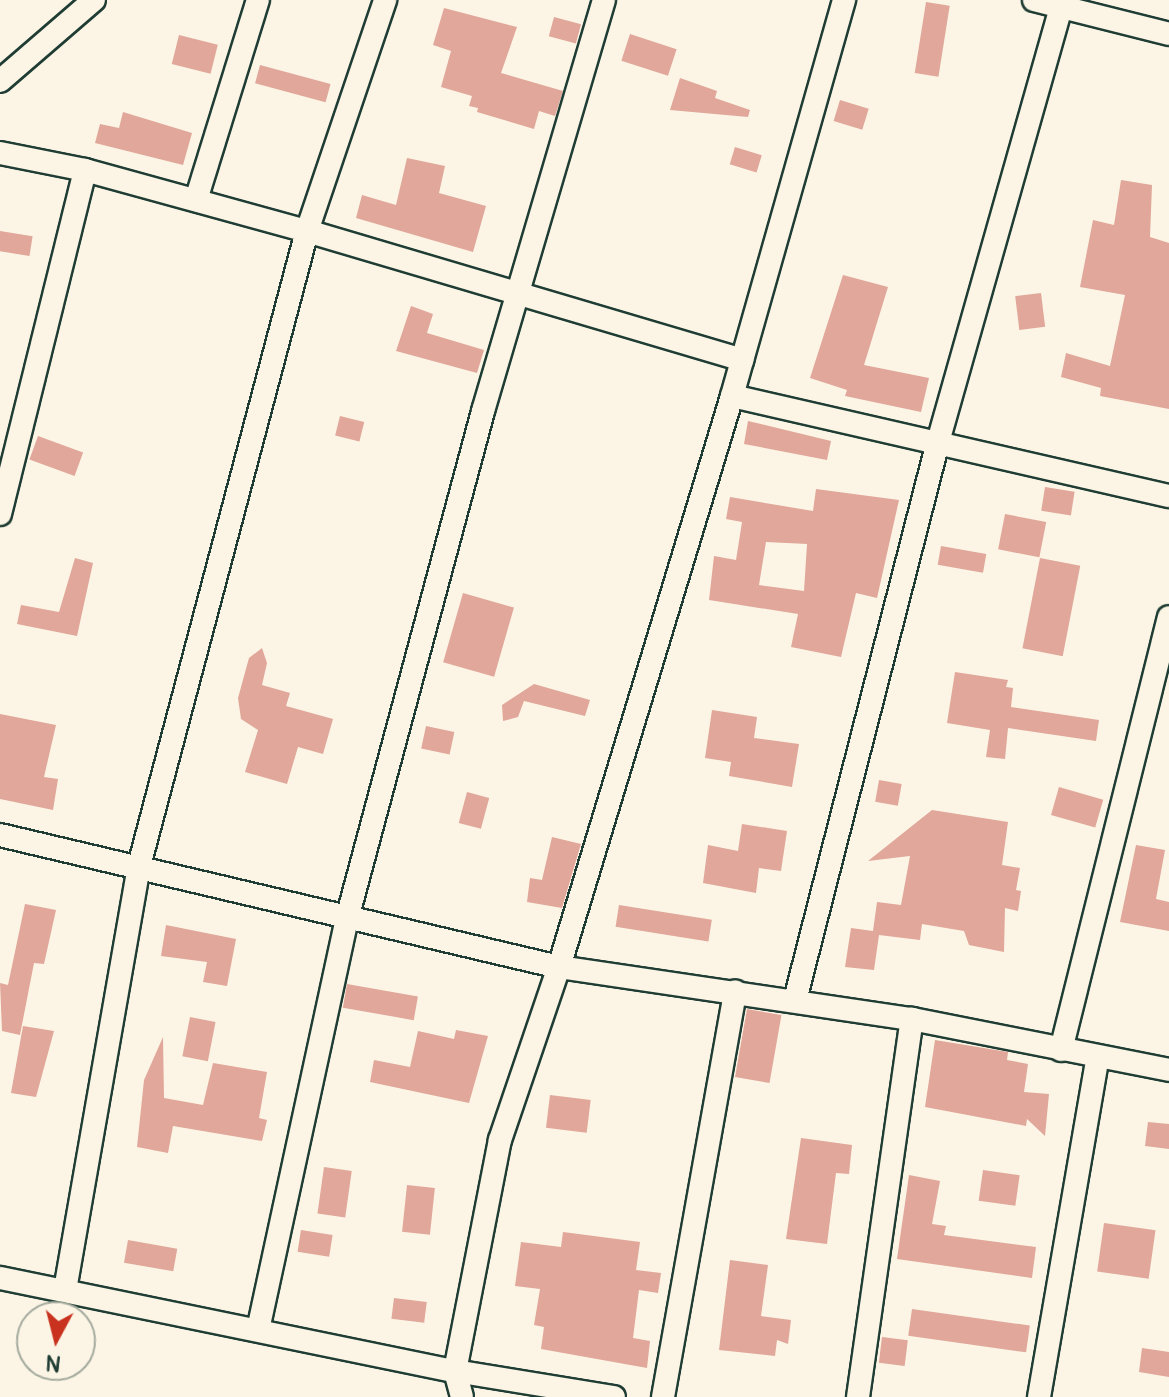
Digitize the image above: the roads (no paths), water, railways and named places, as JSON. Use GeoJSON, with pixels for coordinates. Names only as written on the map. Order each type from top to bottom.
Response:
{"type":"FeatureCollection","features":[{"type":"Feature","properties":{"kind":"street"},"geometry":{"type":"LineString","coordinates":[[0,81],[94,0]]}},
{"type":"Feature","properties":{"kind":"street"},"geometry":{"type":"LineString","coordinates":[[196,200],[258,0]]}},
{"type":"Feature","properties":{"kind":"street"},"geometry":{"type":"LineString","coordinates":[[65,1290],[139,866],[307,231],[385,0]]}},
{"type":"Feature","properties":{"kind":"street"},"geometry":{"type":"LineString","coordinates":[[258,1330],[348,915],[519,292],[604,0]]}},
{"type":"Feature","properties":{"kind":"street"},"geometry":{"type":"LineString","coordinates":[[462,1397],[455,1371],[500,1140],[559,967],[732,396],[844,0]]}},
{"type":"Feature","properties":{"kind":"street"},"geometry":{"type":"LineString","coordinates":[[1034,0],[1062,3],[1169,34]]}},
{"type":"Feature","properties":{"kind":"street"},"geometry":{"type":"LineString","coordinates":[[795,1000],[938,442],[1062,3]]}},
{"type":"Feature","properties":{"kind":"street"},"geometry":{"type":"LineString","coordinates":[[0,153],[85,170],[196,200],[519,292],[742,360]]}},
{"type":"Feature","properties":{"kind":"street"},"geometry":{"type":"LineString","coordinates":[[0,514],[85,170]]}},
{"type":"Feature","properties":{"kind":"street"},"geometry":{"type":"LineString","coordinates":[[732,396],[1169,496]]}},
{"type":"Feature","properties":{"kind":"street"},"geometry":{"type":"LineString","coordinates":[[1061,1050],[1169,617]]}},
{"type":"Feature","properties":{"kind":"street"},"geometry":{"type":"LineString","coordinates":[[0,835],[559,967],[912,1019],[1169,1070]]}},
{"type":"Feature","properties":{"kind":"street"},"geometry":{"type":"LineString","coordinates":[[663,1397],[735,991]]}},
{"type":"Feature","properties":{"kind":"street"},"geometry":{"type":"LineString","coordinates":[[858,1397],[912,1019]]}},
{"type":"Feature","properties":{"kind":"street"},"geometry":{"type":"LineString","coordinates":[[1039,1397],[1098,1057]]}},
{"type":"Feature","properties":{"kind":"street"},"geometry":{"type":"LineString","coordinates":[[0,1278],[455,1371],[614,1397]]}}]}
